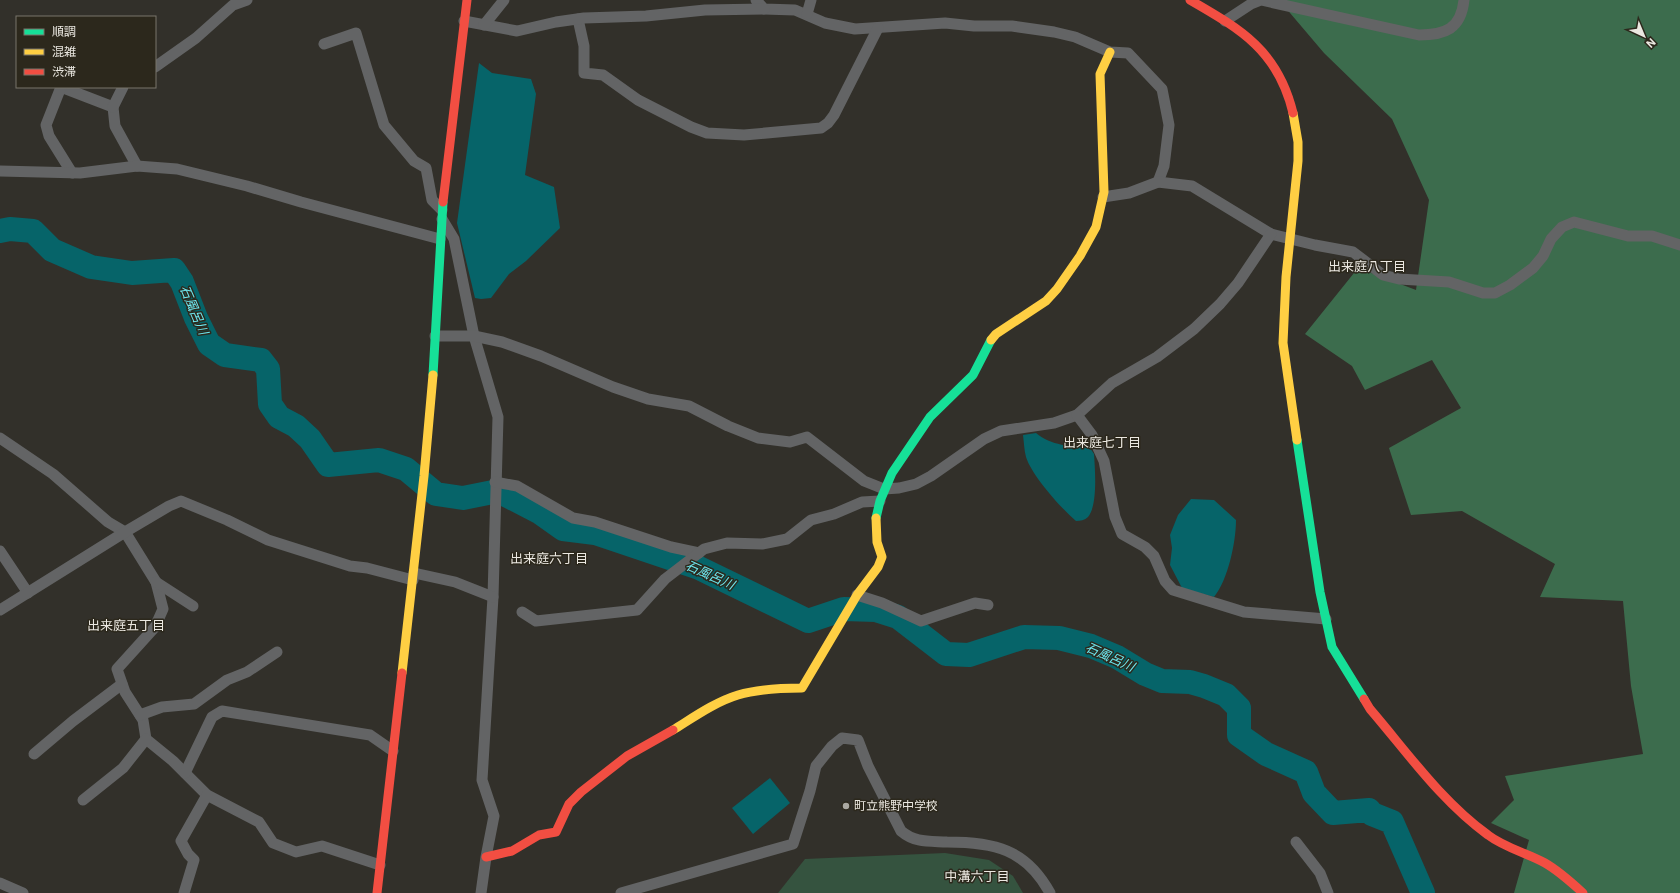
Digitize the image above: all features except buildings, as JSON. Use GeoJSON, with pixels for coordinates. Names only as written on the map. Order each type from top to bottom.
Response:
{"type":"FeatureCollection","features":[{"type":"Feature","properties":{"kind":"street"},"geometry":{"type":"LineString","coordinates":[[156,66],[196,38],[233,5],[247,0]]}},
{"type":"Feature","properties":{"kind":"street"},"geometry":{"type":"LineString","coordinates":[[377,893],[423,493],[431,404],[442,214],[467,0]]}},
{"type":"Feature","properties":{"kind":"street"},"geometry":{"type":"LineString","coordinates":[[484,25],[504,0]]}},
{"type":"Feature","properties":{"kind":"street"},"geometry":{"type":"LineString","coordinates":[[756,0],[764,9]]}},
{"type":"Feature","properties":{"kind":"street"},"geometry":{"type":"LineString","coordinates":[[807,14],[811,0]]}},
{"type":"Feature","properties":{"kind":"street"},"geometry":{"type":"LineString","coordinates":[[1190,0],[1250,38],[1264,52],[1279,74],[1296,119],[1299,142],[1299,167],[1283,311],[1283,343],[1320,592],[1332,647],[1370,709],[1450,803],[1488,835],[1501,843],[1545,863],[1567,878],[1584,893]]}},
{"type":"Feature","properties":{"kind":"street"},"geometry":{"type":"LineString","coordinates":[[1225,22],[1251,4],[1262,0],[1419,35],[1435,35],[1445,31],[1457,23],[1463,10],[1464,0]]}},
{"type":"Feature","properties":{"kind":"street"},"geometry":{"type":"LineString","coordinates":[[464,21],[517,31],[556,22],[578,19],[646,16],[705,10],[764,9],[795,10],[825,23],[855,29],[945,23],[974,26],[1012,26],[1054,32],[1075,37],[1110,52],[1128,53],[1162,89],[1169,124],[1164,166],[1158,182]]}},
{"type":"Feature","properties":{"kind":"street"},"geometry":{"type":"LineString","coordinates":[[578,19],[584,46],[584,73],[603,75],[638,100],[691,127],[708,133],[744,135],[821,128],[828,123],[834,115],[878,28]]}},
{"type":"Feature","properties":{"kind":"street"},"geometry":{"type":"LineString","coordinates":[[324,44],[356,33],[384,125],[414,161],[426,168],[432,200],[442,214],[454,239],[474,336],[498,417],[493,596],[482,780],[494,816],[481,893]]}},
{"type":"Feature","properties":{"kind":"street"},"geometry":{"type":"LineString","coordinates":[[486,857],[512,851],[539,835],[556,832],[569,804],[581,792],[627,756],[715,705],[746,694],[774,688],[802,688],[856,597],[878,567],[882,557],[877,542],[875,522],[884,489],[896,466],[930,417],[973,375],[988,343],[996,334],[1046,301],[1057,289],[1080,256],[1096,227],[1104,192],[1100,74],[1110,52]]}},
{"type":"Feature","properties":{"kind":"street"},"geometry":{"type":"LineString","coordinates":[[61,88],[46,126],[49,136],[72,173]]}},
{"type":"Feature","properties":{"kind":"street"},"geometry":{"type":"LineString","coordinates":[[64,88],[113,107]]}},
{"type":"Feature","properties":{"kind":"street"},"geometry":{"type":"LineString","coordinates":[[122,88],[113,107],[115,126],[137,166]]}},
{"type":"Feature","properties":{"kind":"street"},"geometry":{"type":"LineString","coordinates":[[0,171],[80,173],[137,166],[177,169],[247,186],[300,202],[440,239]]}},
{"type":"Feature","properties":{"kind":"street"},"geometry":{"type":"LineString","coordinates":[[1103,197],[1129,193],[1158,182],[1192,186],[1271,234],[1315,245],[1353,252],[1383,275],[1399,279],[1449,282],[1483,293],[1496,292],[1510,285],[1533,268],[1543,256],[1551,239],[1562,227],[1574,222],[1628,236],[1652,236],[1680,245]]}},
{"type":"Feature","properties":{"kind":"street"},"geometry":{"type":"LineString","coordinates":[[435,336],[474,336],[502,342],[541,356],[613,387],[648,399],[689,406],[728,426],[758,438],[790,442],[807,437],[864,481],[884,489],[899,488],[916,484],[932,476],[984,439],[1001,430],[1054,423],[1078,416],[1112,383],[1157,357],[1194,329],[1220,304],[1238,283],[1271,234]]}},
{"type":"Feature","properties":{"kind":"street"},"geometry":{"type":"LineString","coordinates":[[1078,416],[1092,435],[1104,461],[1115,517],[1122,534],[1145,547],[1154,556],[1165,581],[1173,590],[1244,612],[1326,619]]}},
{"type":"Feature","properties":{"kind":"street"},"geometry":{"type":"LineString","coordinates":[[0,438],[53,474],[108,522],[125,532],[156,582],[163,609],[155,627],[117,669],[124,692],[143,720],[146,739],[185,773],[206,795],[259,822],[274,843],[296,852],[322,846],[380,865]]}},
{"type":"Feature","properties":{"kind":"street"},"geometry":{"type":"LineString","coordinates":[[495,484],[517,486],[573,518],[595,522],[696,556]]}},
{"type":"Feature","properties":{"kind":"street"},"geometry":{"type":"LineString","coordinates":[[0,610],[125,532],[169,506],[181,501],[227,520],[268,540],[350,566],[413,577],[455,582],[493,596]]}},
{"type":"Feature","properties":{"kind":"street"},"geometry":{"type":"LineString","coordinates":[[522,612],[536,620],[637,610],[665,579],[704,549],[727,543],[762,544],[787,539],[811,520],[834,514],[862,502],[880,501]]}},
{"type":"Feature","properties":{"kind":"street"},"geometry":{"type":"LineString","coordinates":[[0,552],[28,593]]}},
{"type":"Feature","properties":{"kind":"street"},"geometry":{"type":"LineString","coordinates":[[156,582],[193,606]]}},
{"type":"Feature","properties":{"kind":"street"},"geometry":{"type":"LineString","coordinates":[[856,597],[882,603],[921,621],[976,603],[988,605]]}},
{"type":"Feature","properties":{"kind":"street"},"geometry":{"type":"LineString","coordinates":[[140,715],[162,707],[194,704],[227,680],[247,672],[277,652]]}},
{"type":"Feature","properties":{"kind":"street"},"geometry":{"type":"LineString","coordinates":[[34,754],[73,721],[122,684]]}},
{"type":"Feature","properties":{"kind":"street"},"geometry":{"type":"LineString","coordinates":[[185,773],[212,717],[222,710],[370,736],[393,751]]}},
{"type":"Feature","properties":{"kind":"street"},"geometry":{"type":"LineString","coordinates":[[621,893],[793,844],[810,791],[816,766],[832,746],[844,738],[858,740],[868,766],[901,831],[909,838],[921,841],[964,842],[987,845],[1014,853],[1037,873],[1050,893]]}},
{"type":"Feature","properties":{"kind":"street"},"geometry":{"type":"LineString","coordinates":[[83,800],[123,768],[146,739]]}},
{"type":"Feature","properties":{"kind":"street"},"geometry":{"type":"LineString","coordinates":[[184,893],[194,860],[188,854],[182,841],[206,795]]}},
{"type":"Feature","properties":{"kind":"street"},"geometry":{"type":"LineString","coordinates":[[1296,842],[1320,873],[1328,893]]}},
{"type":"Feature","properties":{"kind":"street"},"geometry":{"type":"LineString","coordinates":[[0,883],[23,893]]}},
{"type":"Feature","properties":{"kind":"green space"},"geometry":{"type":"Polygon","coordinates":[[[1279,0],[1680,0],[1680,893],[1514,893],[1529,840],[1491,823],[1514,800],[1505,776],[1643,754],[1631,686],[1623,601],[1540,597],[1555,564],[1462,511],[1411,515],[1389,448],[1461,408],[1432,360],[1365,390],[1352,366],[1305,334],[1358,268],[1416,290],[1429,200],[1392,119],[1324,53],[1279,0]]]}},
{"type":"Feature","properties":{"kind":"green space"},"geometry":{"type":"Polygon","coordinates":[[[945,853],[989,860],[1013,876],[1023,893],[778,893],[805,859],[945,853]]]}},
{"type":"Feature","properties":{"kind":"water"},"geometry":{"type":"Polygon","coordinates":[[[479,63],[492,73],[531,79],[536,94],[525,175],[554,187],[560,228],[526,261],[509,274],[491,298],[481,299],[475,298],[457,223],[479,63]]]}},
{"type":"Feature","properties":{"kind":"water"},"geometry":{"type":"Polygon","coordinates":[[[1036,433],[1048,441],[1055,443],[1090,448],[1094,454],[1095,496],[1091,511],[1085,519],[1076,521],[1055,500],[1029,465],[1025,454],[1023,435],[1036,433]]]}},
{"type":"Feature","properties":{"kind":"water"},"geometry":{"type":"Polygon","coordinates":[[[1191,499],[1214,500],[1236,520],[1235,539],[1227,571],[1219,590],[1214,597],[1182,588],[1170,565],[1172,548],[1170,535],[1178,515],[1191,499]]]}},
{"type":"Feature","properties":{"kind":"water"},"geometry":{"type":"Polygon","coordinates":[[[770,778],[790,803],[753,834],[732,808],[770,778]]]}},
{"type":"Feature","properties":{"kind":"waterway","name":"石風呂川"},"geometry":{"type":"LineString","coordinates":[[0,231],[10,229],[33,231],[52,250],[91,267],[132,273],[174,270],[182,282],[196,318],[209,344],[225,355],[261,360],[268,369],[270,404],[279,417],[296,426],[310,439],[328,465],[379,460],[406,469],[436,494],[463,498],[498,491],[539,512],[563,529],[595,533],[699,568],[808,621],[844,609],[876,610],[898,617],[946,654],[969,655],[1024,637],[1059,638],[1091,646],[1117,657],[1145,674],[1162,681],[1190,682],[1226,695],[1239,708],[1239,735],[1266,754],[1306,772],[1314,793],[1333,813],[1369,810],[1372,814],[1392,822],[1423,893]]}},
{"type":"Feature","properties":{"kind":"traffic: fast"},"geometry":{"type":"LineString","coordinates":[[433,375],[443,202]]}},
{"type":"Feature","properties":{"kind":"traffic: fast"},"geometry":{"type":"LineString","coordinates":[[876,518],[880,501],[892,473],[930,417],[973,375],[991,340]]}},
{"type":"Feature","properties":{"kind":"traffic: fast"},"geometry":{"type":"LineString","coordinates":[[1297,440],[1320,592],[1332,647],[1364,699]]}},
{"type":"Feature","properties":{"kind":"traffic: slow"},"geometry":{"type":"LineString","coordinates":[[991,340],[996,334],[1046,301],[1057,289],[1080,256],[1096,227],[1104,192],[1100,74],[1110,52]]}},
{"type":"Feature","properties":{"kind":"traffic: slow"},"geometry":{"type":"LineString","coordinates":[[1293,113],[1298,142],[1298,161],[1286,277],[1283,343],[1297,440]]}},
{"type":"Feature","properties":{"kind":"traffic: slow"},"geometry":{"type":"LineString","coordinates":[[402,673],[424,476],[433,375]]}},
{"type":"Feature","properties":{"kind":"traffic: slow"},"geometry":{"type":"LineString","coordinates":[[673,730],[713,706],[738,695],[770,689],[802,688],[857,595],[878,567],[882,557],[877,542],[876,518]]}},
{"type":"Feature","properties":{"kind":"traffic: jam"},"geometry":{"type":"LineString","coordinates":[[443,202],[467,0]]}},
{"type":"Feature","properties":{"kind":"traffic: jam"},"geometry":{"type":"LineString","coordinates":[[1190,0],[1241,33],[1255,44],[1268,58],[1278,73],[1293,113]]}},
{"type":"Feature","properties":{"kind":"traffic: jam"},"geometry":{"type":"LineString","coordinates":[[377,893],[402,673]]}},
{"type":"Feature","properties":{"kind":"traffic: jam"},"geometry":{"type":"LineString","coordinates":[[1364,699],[1370,709],[1425,775],[1471,822],[1495,840],[1550,866],[1583,893]]}},
{"type":"Feature","properties":{"kind":"traffic: jam"},"geometry":{"type":"LineString","coordinates":[[486,857],[512,851],[539,835],[556,832],[569,804],[581,792],[627,756],[673,730]]}},
{"type":"Feature","properties":{"kind":"place","name":"町立熊野中学校"},"geometry":{"type":"Point","coordinates":[846,806]}},
{"type":"Feature","properties":{"kind":"district","name":"出来庭八丁目"},"geometry":{"type":"Point","coordinates":[1367,266]}},
{"type":"Feature","properties":{"kind":"district","name":"出来庭七丁目"},"geometry":{"type":"Point","coordinates":[1102,442]}},
{"type":"Feature","properties":{"kind":"district","name":"出来庭六丁目"},"geometry":{"type":"Point","coordinates":[549,558]}},
{"type":"Feature","properties":{"kind":"district","name":"出来庭五丁目"},"geometry":{"type":"Point","coordinates":[126,625]}},
{"type":"Feature","properties":{"kind":"district","name":"中溝六丁目"},"geometry":{"type":"Point","coordinates":[977,876]}}]}
